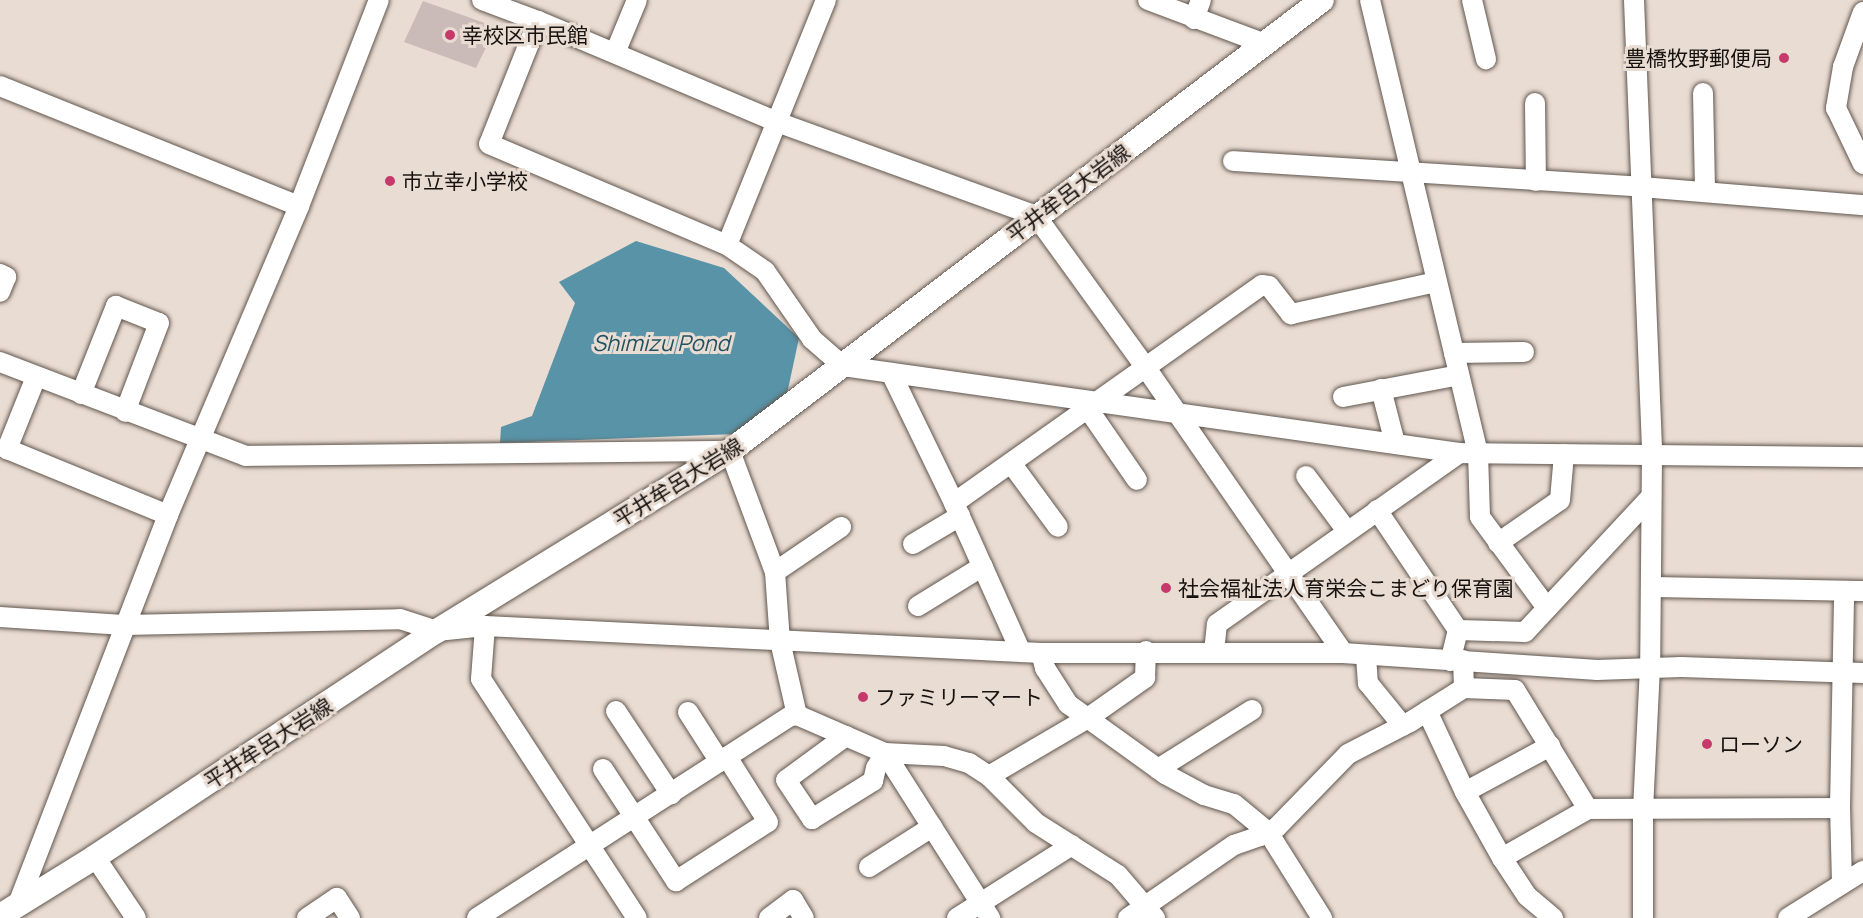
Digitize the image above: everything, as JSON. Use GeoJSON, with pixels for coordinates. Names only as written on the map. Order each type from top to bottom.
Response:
{"type":"FeatureCollection","features":[{"type":"Feature","properties":{"kind":"main road","name":"平井牟呂大岩線"},"geometry":{"type":"LineString","coordinates":[[9,910],[95,857],[437,631],[730,451],[1322,0]]}},
{"type":"Feature","properties":{"kind":"street"},"geometry":{"type":"LineString","coordinates":[[9,910],[168,514],[299,206],[379,0]]}},
{"type":"Feature","properties":{"kind":"street"},"geometry":{"type":"LineString","coordinates":[[482,0],[538,21],[777,122],[1036,216],[1146,368],[1343,653]]}},
{"type":"Feature","properties":{"kind":"street"},"geometry":{"type":"LineString","coordinates":[[615,53],[637,0]]}},
{"type":"Feature","properties":{"kind":"street"},"geometry":{"type":"LineString","coordinates":[[728,245],[826,0]]}},
{"type":"Feature","properties":{"kind":"street"},"geometry":{"type":"LineString","coordinates":[[1148,0],[1265,44]]}},
{"type":"Feature","properties":{"kind":"street"},"geometry":{"type":"LineString","coordinates":[[1194,19],[1201,0]]}},
{"type":"Feature","properties":{"kind":"street"},"geometry":{"type":"LineString","coordinates":[[1370,0],[1459,375],[1468,453],[1480,517],[1547,608]]}},
{"type":"Feature","properties":{"kind":"street"},"geometry":{"type":"LineString","coordinates":[[1472,0],[1486,59]]}},
{"type":"Feature","properties":{"kind":"street"},"geometry":{"type":"LineString","coordinates":[[1632,2],[1642,187],[1652,454],[1650,667],[1643,808],[1643,918]]}},
{"type":"Feature","properties":{"kind":"street"},"geometry":{"type":"LineString","coordinates":[[1863,12],[1843,67],[1836,108],[1863,164]]}},
{"type":"Feature","properties":{"kind":"street"},"geometry":{"type":"LineString","coordinates":[[538,21],[489,144],[728,245],[765,271],[812,339],[843,366],[1092,406],[1177,413],[1468,453],[1863,457]]}},
{"type":"Feature","properties":{"kind":"street"},"geometry":{"type":"LineString","coordinates":[[1843,67],[1863,64]]}},
{"type":"Feature","properties":{"kind":"street"},"geometry":{"type":"LineString","coordinates":[[0,86],[299,206]]}},
{"type":"Feature","properties":{"kind":"street"},"geometry":{"type":"LineString","coordinates":[[1703,93],[1705,192]]}},
{"type":"Feature","properties":{"kind":"street"},"geometry":{"type":"LineString","coordinates":[[1535,103],[1536,181]]}},
{"type":"Feature","properties":{"kind":"street"},"geometry":{"type":"LineString","coordinates":[[1233,161],[1642,187],[1863,205]]}},
{"type":"Feature","properties":{"kind":"street"},"geometry":{"type":"LineString","coordinates":[[0,274],[6,277],[0,292]]}},
{"type":"Feature","properties":{"kind":"street"},"geometry":{"type":"LineString","coordinates":[[913,544],[1011,463],[1262,285],[1269,286],[1291,314],[1437,282]]}},
{"type":"Feature","properties":{"kind":"street"},"geometry":{"type":"LineString","coordinates":[[81,394],[116,306],[159,323],[125,412]]}},
{"type":"Feature","properties":{"kind":"street"},"geometry":{"type":"LineString","coordinates":[[1454,353],[1524,352]]}},
{"type":"Feature","properties":{"kind":"street"},"geometry":{"type":"LineString","coordinates":[[0,362],[125,412],[246,456],[730,451],[775,572],[780,640],[797,715]]}},
{"type":"Feature","properties":{"kind":"street"},"geometry":{"type":"LineString","coordinates":[[891,373],[957,509],[1021,651]]}},
{"type":"Feature","properties":{"kind":"street"},"geometry":{"type":"LineString","coordinates":[[1343,397],[1459,375]]}},
{"type":"Feature","properties":{"kind":"street"},"geometry":{"type":"LineString","coordinates":[[36,377],[7,449],[168,514]]}},
{"type":"Feature","properties":{"kind":"street"},"geometry":{"type":"LineString","coordinates":[[1381,389],[1395,443]]}},
{"type":"Feature","properties":{"kind":"street"},"geometry":{"type":"LineString","coordinates":[[1092,406],[1137,480]]}},
{"type":"Feature","properties":{"kind":"street"},"geometry":{"type":"LineString","coordinates":[[1214,652],[1217,624],[1377,510],[1468,453]]}},
{"type":"Feature","properties":{"kind":"street"},"geometry":{"type":"LineString","coordinates":[[1498,543],[1560,500],[1564,454]]}},
{"type":"Feature","properties":{"kind":"street"},"geometry":{"type":"LineString","coordinates":[[1011,463],[1058,527]]}},
{"type":"Feature","properties":{"kind":"street"},"geometry":{"type":"LineString","coordinates":[[1306,476],[1347,531]]}},
{"type":"Feature","properties":{"kind":"street"},"geometry":{"type":"LineString","coordinates":[[1458,630],[1525,632],[1651,497]]}},
{"type":"Feature","properties":{"kind":"street"},"geometry":{"type":"LineString","coordinates":[[1377,510],[1458,630],[1456,661],[1464,688]]}},
{"type":"Feature","properties":{"kind":"street"},"geometry":{"type":"LineString","coordinates":[[775,572],[841,527]]}},
{"type":"Feature","properties":{"kind":"street"},"geometry":{"type":"LineString","coordinates":[[918,606],[983,566]]}},
{"type":"Feature","properties":{"kind":"street"},"geometry":{"type":"LineString","coordinates":[[1651,587],[1854,592],[1843,673],[1840,808],[1842,883]]}},
{"type":"Feature","properties":{"kind":"street"},"geometry":{"type":"LineString","coordinates":[[0,617],[124,625],[400,619],[437,631],[485,626],[1041,652],[1343,653],[1597,670],[1650,667],[1863,673]]}},
{"type":"Feature","properties":{"kind":"street"},"geometry":{"type":"LineString","coordinates":[[485,626],[482,679],[637,918]]}},
{"type":"Feature","properties":{"kind":"street"},"geometry":{"type":"LineString","coordinates":[[989,776],[1088,718],[1145,678],[1146,651]]}},
{"type":"Feature","properties":{"kind":"street"},"geometry":{"type":"LineString","coordinates":[[1041,652],[1045,668],[1068,704],[1158,769],[1204,795],[1234,804],[1268,832],[1322,918]]}},
{"type":"Feature","properties":{"kind":"street"},"geometry":{"type":"LineString","coordinates":[[1366,656],[1368,683],[1403,726]]}},
{"type":"Feature","properties":{"kind":"street"},"geometry":{"type":"LineString","coordinates":[[1128,918],[1151,912],[1234,845],[1268,832],[1294,812],[1348,754],[1403,726],[1464,688],[1515,690],[1588,808]]}},
{"type":"Feature","properties":{"kind":"street"},"geometry":{"type":"LineString","coordinates":[[616,711],[671,794]]}},
{"type":"Feature","properties":{"kind":"street"},"geometry":{"type":"LineString","coordinates":[[1158,769],[1252,711]]}},
{"type":"Feature","properties":{"kind":"street"},"geometry":{"type":"LineString","coordinates":[[1427,711],[1465,792],[1502,858],[1527,896],[1553,918]]}},
{"type":"Feature","properties":{"kind":"street"},"geometry":{"type":"LineString","coordinates":[[603,769],[676,881],[768,822],[688,712]]}},
{"type":"Feature","properties":{"kind":"street"},"geometry":{"type":"LineString","coordinates":[[477,918],[791,716],[797,715],[885,753],[944,756],[969,763],[989,776],[1036,822],[1118,875],[1151,912]]}},
{"type":"Feature","properties":{"kind":"street"},"geometry":{"type":"LineString","coordinates":[[846,736],[786,780],[812,819],[873,781],[876,768],[885,753]]}},
{"type":"Feature","properties":{"kind":"street"},"geometry":{"type":"LineString","coordinates":[[1465,792],[1550,746]]}},
{"type":"Feature","properties":{"kind":"street"},"geometry":{"type":"LineString","coordinates":[[885,753],[985,911]]}},
{"type":"Feature","properties":{"kind":"street"},"geometry":{"type":"LineString","coordinates":[[1502,858],[1588,808],[1840,808]]}},
{"type":"Feature","properties":{"kind":"street"},"geometry":{"type":"LineString","coordinates":[[869,867],[932,827]]}},
{"type":"Feature","properties":{"kind":"street"},"geometry":{"type":"LineString","coordinates":[[957,918],[985,911],[1072,845]]}},
{"type":"Feature","properties":{"kind":"street"},"geometry":{"type":"LineString","coordinates":[[95,857],[135,918]]}},
{"type":"Feature","properties":{"kind":"street"},"geometry":{"type":"LineString","coordinates":[[1788,918],[1863,871]]}},
{"type":"Feature","properties":{"kind":"street"},"geometry":{"type":"LineString","coordinates":[[307,918],[337,898],[350,918]]}},
{"type":"Feature","properties":{"kind":"street"},"geometry":{"type":"LineString","coordinates":[[769,918],[793,900],[804,918]]}},
{"type":"Feature","properties":{"kind":"water","name":"Shimizu Pond"},"geometry":{"type":"Polygon","coordinates":[[[636,241],[724,268],[799,338],[787,394],[736,434],[500,443],[501,427],[532,416],[575,303],[559,282],[636,241]]]}},
{"type":"Feature","properties":{"kind":"building","name":"幸校区市民館"},"geometry":{"type":"Polygon","coordinates":[[[423,1],[496,27],[476,68],[404,42],[423,1]]]}},
{"type":"Feature","properties":{"kind":"place","name":"幸校区市民館"},"geometry":{"type":"Point","coordinates":[450,35]}},
{"type":"Feature","properties":{"kind":"place","name":"豊橋牧野郵便局"},"geometry":{"type":"Point","coordinates":[1784,58]}},
{"type":"Feature","properties":{"kind":"place","name":"市立幸小学校"},"geometry":{"type":"Point","coordinates":[390,181]}},
{"type":"Feature","properties":{"kind":"place","name":"社会福祉法人育栄会こまどり保育園"},"geometry":{"type":"Point","coordinates":[1166,588]}},
{"type":"Feature","properties":{"kind":"place","name":"ファミリーマート"},"geometry":{"type":"Point","coordinates":[863,697]}},
{"type":"Feature","properties":{"kind":"place","name":"ローソン"},"geometry":{"type":"Point","coordinates":[1707,744]}}]}
